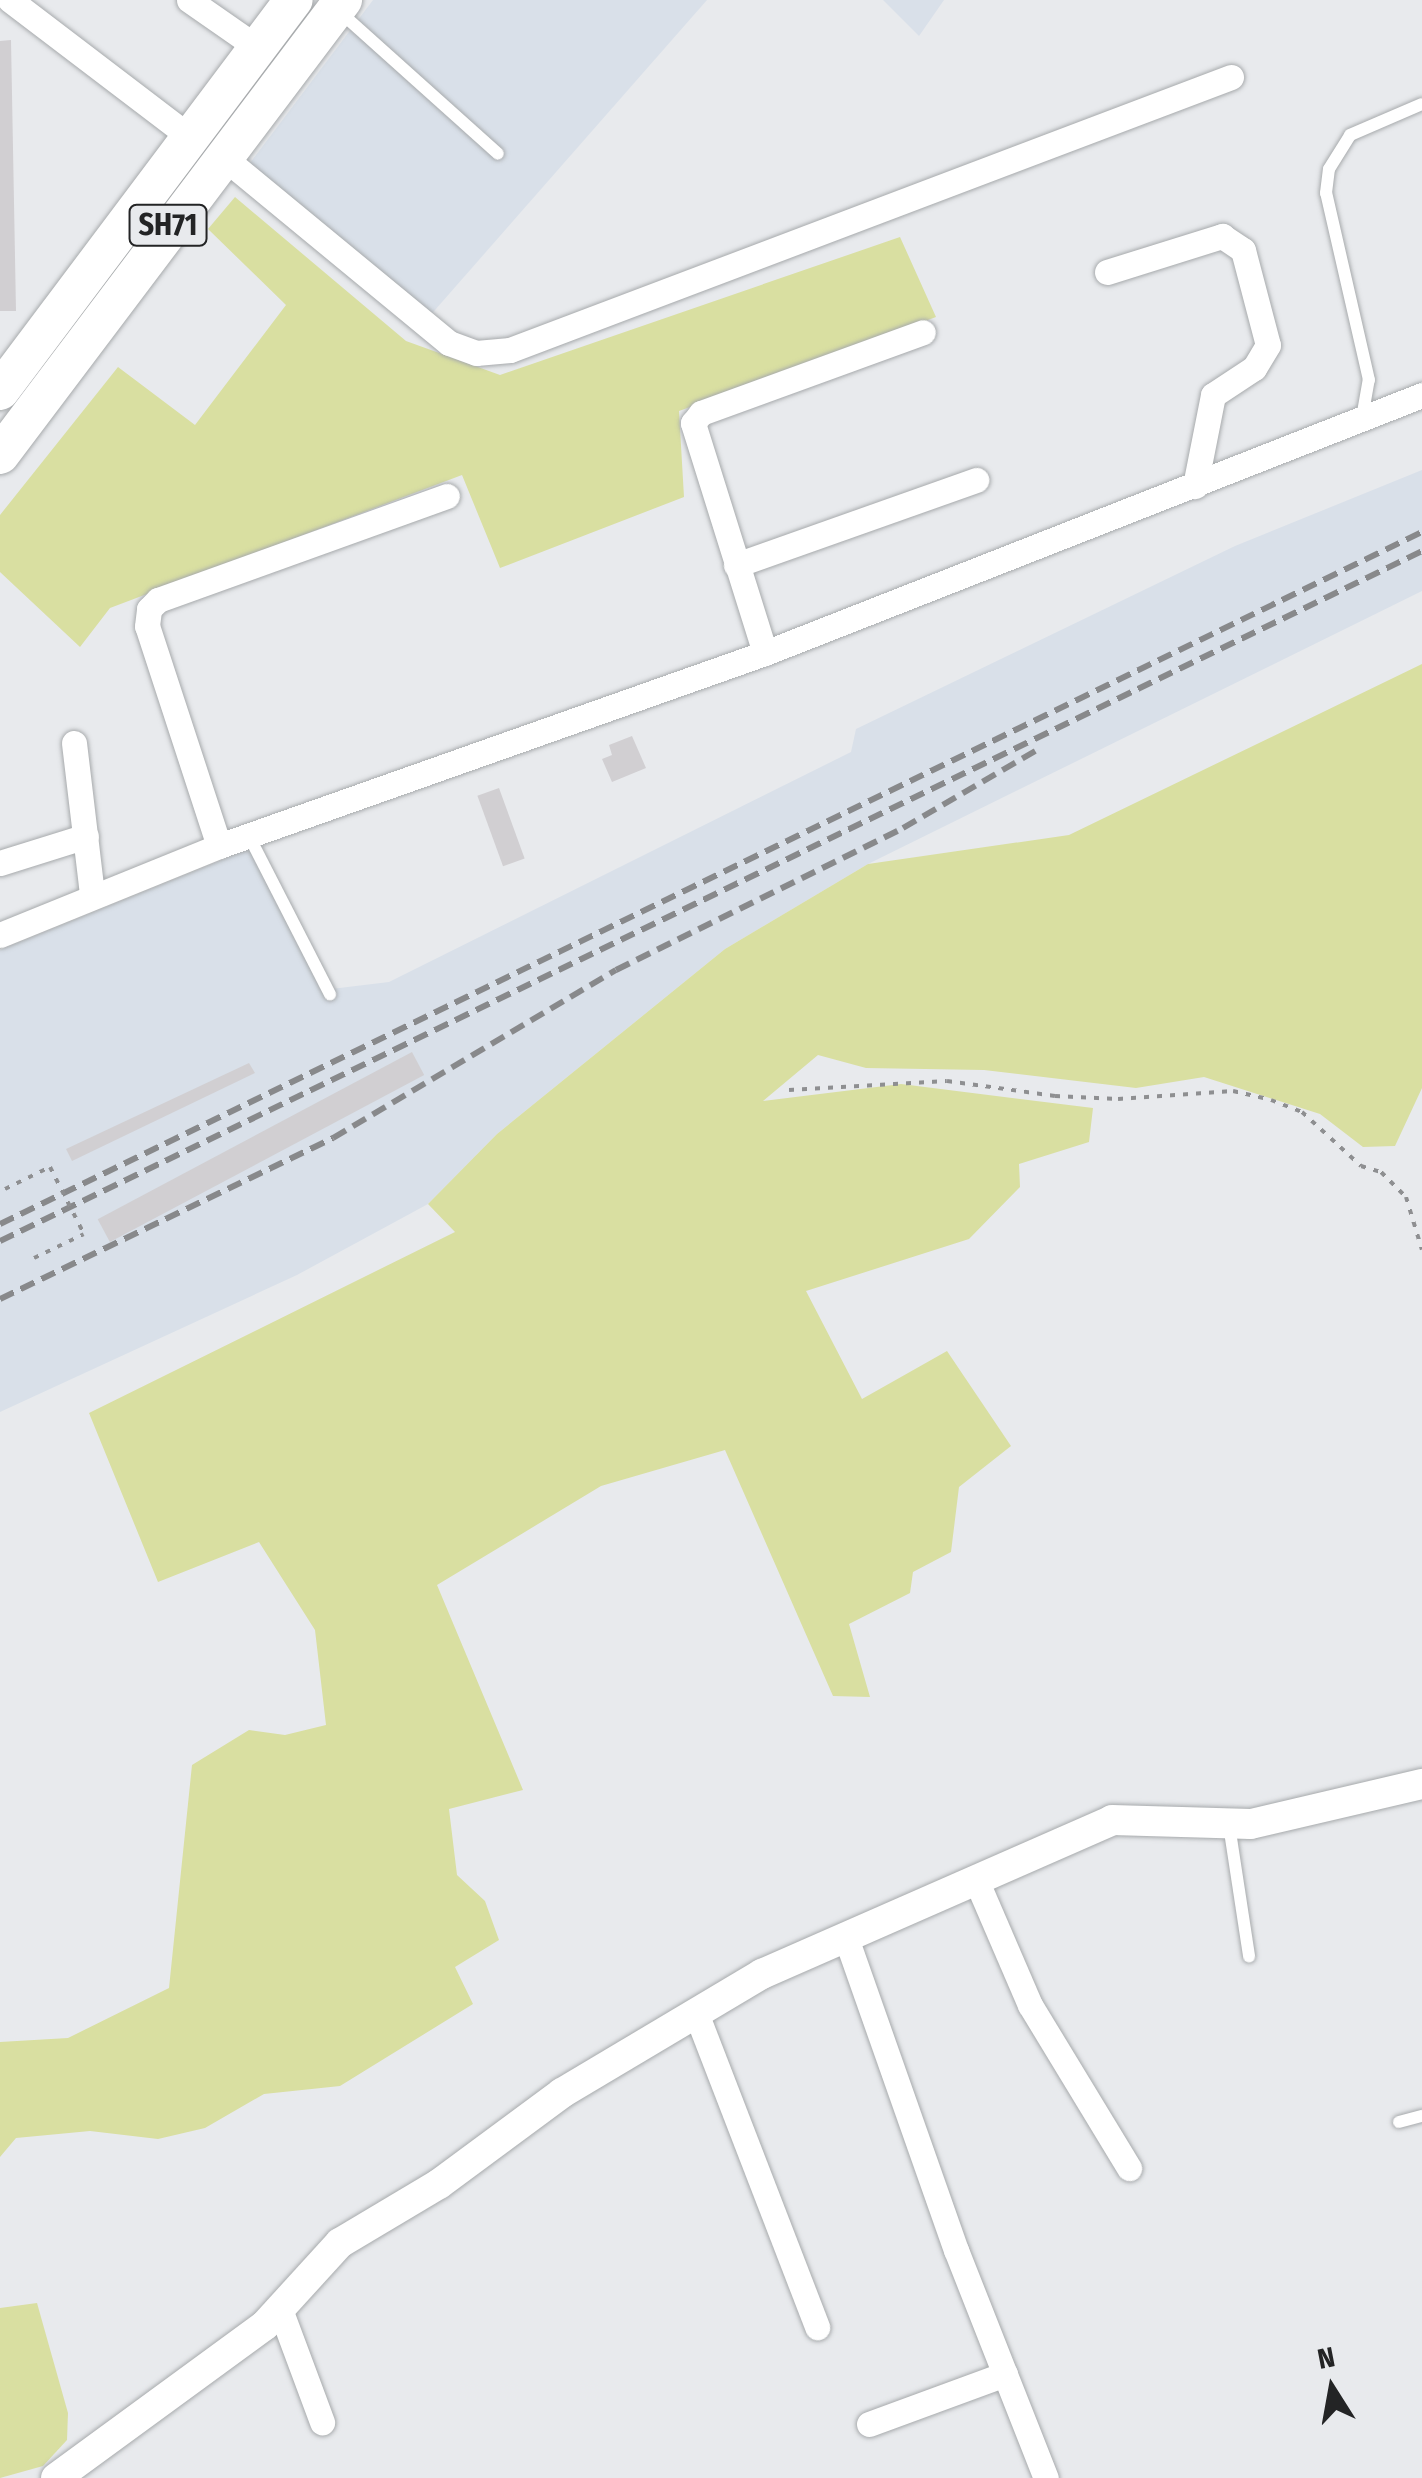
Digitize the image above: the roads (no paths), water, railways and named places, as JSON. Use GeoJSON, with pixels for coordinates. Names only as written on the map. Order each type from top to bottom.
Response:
{"type":"FeatureCollection","features":[{"type":"Feature","properties":{"kind":"main road","name":"SH71"},"geometry":{"type":"LineString","coordinates":[[0,454],[206,147],[258,48],[320,6]]}},
{"type":"Feature","properties":{"kind":"main road","name":"SH71"},"geometry":{"type":"LineString","coordinates":[[0,391],[320,6]]}},
{"type":"Feature","properties":{"kind":"street"},"geometry":{"type":"LineString","coordinates":[[189,0],[258,48]]}},
{"type":"Feature","properties":{"kind":"street"},"geometry":{"type":"LineString","coordinates":[[16,2],[206,147],[448,343],[476,353],[510,350],[1230,77]]}},
{"type":"Feature","properties":{"kind":"street"},"geometry":{"type":"LineString","coordinates":[[1107,272],[1222,236],[1242,250],[1268,345],[1254,368],[1213,395],[1196,486]]}},
{"type":"Feature","properties":{"kind":"street"},"geometry":{"type":"LineString","coordinates":[[765,653],[692,423],[702,413],[923,332]]}},
{"type":"Feature","properties":{"kind":"street"},"geometry":{"type":"LineString","coordinates":[[0,935],[92,894],[219,846],[765,653],[1422,395]]}},
{"type":"Feature","properties":{"kind":"street"},"geometry":{"type":"LineString","coordinates":[[736,566],[976,480]]}},
{"type":"Feature","properties":{"kind":"street"},"geometry":{"type":"LineString","coordinates":[[219,846],[147,626],[149,609],[158,600],[447,496]]}},
{"type":"Feature","properties":{"kind":"street"},"geometry":{"type":"LineString","coordinates":[[74,743],[92,894]]}},
{"type":"Feature","properties":{"kind":"street"},"geometry":{"type":"LineString","coordinates":[[0,864],[86,836]]}},
{"type":"Feature","properties":{"kind":"street"},"geometry":{"type":"LineString","coordinates":[[63,2476],[280,2309],[340,2244],[439,2184],[562,2093],[696,2013],[844,1935],[977,1882],[1112,1820],[1252,1824],[1422,1784]]}},
{"type":"Feature","properties":{"kind":"street"},"geometry":{"type":"LineString","coordinates":[[977,1882],[1030,2004],[1129,2168]]}},
{"type":"Feature","properties":{"kind":"street"},"geometry":{"type":"LineString","coordinates":[[844,1935],[1046,2478]]}},
{"type":"Feature","properties":{"kind":"street"},"geometry":{"type":"LineString","coordinates":[[696,2013],[818,2327]]}},
{"type":"Feature","properties":{"kind":"street"},"geometry":{"type":"LineString","coordinates":[[280,2309],[322,2422]]}},
{"type":"Feature","properties":{"kind":"street"},"geometry":{"type":"LineString","coordinates":[[869,2424],[1005,2374]]}},
{"type":"Feature","properties":{"kind":"lane"},"geometry":{"type":"LineString","coordinates":[[320,6],[498,154]]}},
{"type":"Feature","properties":{"kind":"lane"},"geometry":{"type":"LineString","coordinates":[[1361,420],[1368,380],[1326,193],[1328,170],[1350,134],[1422,104]]}},
{"type":"Feature","properties":{"kind":"lane"},"geometry":{"type":"LineString","coordinates":[[250,836],[330,994]]}},
{"type":"Feature","properties":{"kind":"lane"},"geometry":{"type":"LineString","coordinates":[[1229,1822],[1249,1956]]}},
{"type":"Feature","properties":{"kind":"lane"},"geometry":{"type":"LineString","coordinates":[[1398,2122],[1422,2116]]}},
{"type":"Feature","properties":{"kind":"railway"},"geometry":{"type":"LineString","coordinates":[[0,1224],[1422,532]]}},
{"type":"Feature","properties":{"kind":"railway"},"geometry":{"type":"LineString","coordinates":[[0,1241],[1422,551]]}},
{"type":"Feature","properties":{"kind":"railway"},"geometry":{"type":"LineString","coordinates":[[0,1299],[333,1138],[616,970],[903,828],[1037,750]]}}]}
